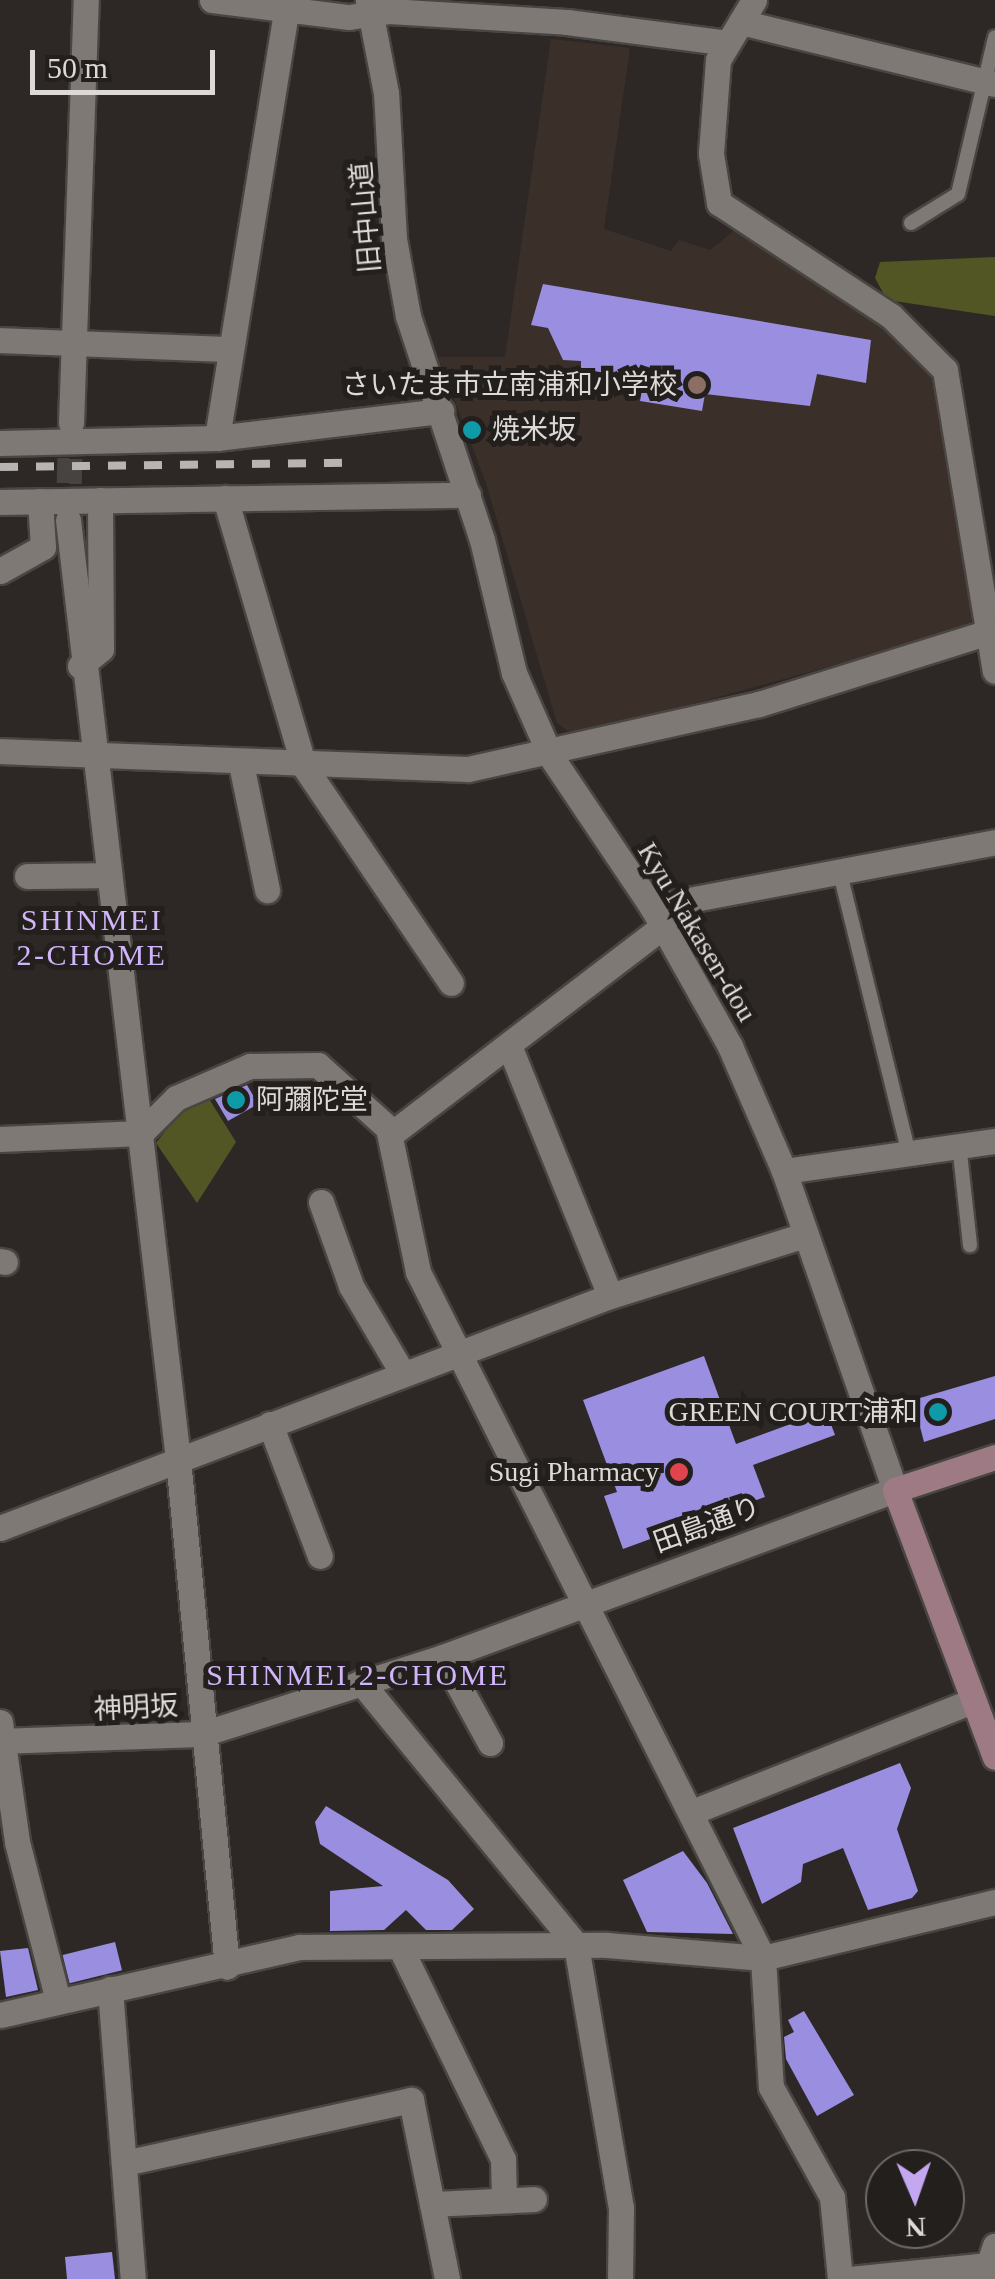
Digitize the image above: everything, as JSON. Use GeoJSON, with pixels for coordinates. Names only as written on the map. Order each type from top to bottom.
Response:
{"type":"FeatureCollection","features":[{"type":"Feature","properties":{"kind":"main road","name":"田島通り"},"geometry":{"type":"LineString","coordinates":[[895,1490],[995,1457]]}},
{"type":"Feature","properties":{"kind":"main road"},"geometry":{"type":"LineString","coordinates":[[895,1490],[995,1757]]}},
{"type":"Feature","properties":{"kind":"street"},"geometry":{"type":"LineString","coordinates":[[71,423],[86,0]]}},
{"type":"Feature","properties":{"kind":"street"},"geometry":{"type":"LineString","coordinates":[[212,0],[286,12],[369,7],[512,8],[741,22],[989,83]]}},
{"type":"Feature","properties":{"kind":"street","name":"旧中山道"},"geometry":{"type":"LineString","coordinates":[[369,7],[388,105],[400,281],[441,411]]}},
{"type":"Feature","properties":{"kind":"street"},"geometry":{"type":"LineString","coordinates":[[217,438],[227,349],[286,12]]}},
{"type":"Feature","properties":{"kind":"street"},"geometry":{"type":"LineString","coordinates":[[741,22],[718,60],[711,154],[718,203],[891,316],[945,370],[995,671]]}},
{"type":"Feature","properties":{"kind":"street"},"geometry":{"type":"LineString","coordinates":[[0,340],[227,349]]}},
{"type":"Feature","properties":{"kind":"street"},"geometry":{"type":"LineString","coordinates":[[0,443],[217,438],[441,411]]}},
{"type":"Feature","properties":{"kind":"street","name":"Kyu Nakasen-dou"},"geometry":{"type":"LineString","coordinates":[[441,411],[468,495],[514,672],[550,755],[657,917],[730,1046],[784,1170],[895,1490]]}},
{"type":"Feature","properties":{"kind":"street"},"geometry":{"type":"LineString","coordinates":[[0,502],[468,495]]}},
{"type":"Feature","properties":{"kind":"street"},"geometry":{"type":"LineString","coordinates":[[224,498],[304,766],[450,984]]}},
{"type":"Feature","properties":{"kind":"street"},"geometry":{"type":"LineString","coordinates":[[80,666],[100,649],[100,500]]}},
{"type":"Feature","properties":{"kind":"street"},"geometry":{"type":"LineString","coordinates":[[0,570],[43,547],[40,501]]}},
{"type":"Feature","properties":{"kind":"street"},"geometry":{"type":"LineString","coordinates":[[68,520],[90,752],[141,1133],[178,1459],[227,1966]]}},
{"type":"Feature","properties":{"kind":"street"},"geometry":{"type":"LineString","coordinates":[[0,751],[90,752],[240,764],[468,769],[550,755],[759,704],[991,630]]}},
{"type":"Feature","properties":{"kind":"street"},"geometry":{"type":"LineString","coordinates":[[240,764],[267,890]]}},
{"type":"Feature","properties":{"kind":"street"},"geometry":{"type":"LineString","coordinates":[[390,1134],[510,1048],[657,917],[839,868],[995,842]]}},
{"type":"Feature","properties":{"kind":"street"},"geometry":{"type":"LineString","coordinates":[[27,876],[106,875]]}},
{"type":"Feature","properties":{"kind":"street"},"geometry":{"type":"LineString","coordinates":[[510,1048],[610,1296]]}},
{"type":"Feature","properties":{"kind":"street"},"geometry":{"type":"LineString","coordinates":[[0,1140],[141,1133],[176,1098],[250,1066],[318,1065],[390,1134],[418,1272],[763,1958],[771,2086],[832,2197],[840,2279]]}},
{"type":"Feature","properties":{"kind":"street"},"geometry":{"type":"LineString","coordinates":[[784,1170],[995,1141]]}},
{"type":"Feature","properties":{"kind":"street"},"geometry":{"type":"LineString","coordinates":[[321,1202],[351,1286],[402,1374]]}},
{"type":"Feature","properties":{"kind":"street"},"geometry":{"type":"LineString","coordinates":[[0,1528],[610,1296],[806,1235]]}},
{"type":"Feature","properties":{"kind":"street"},"geometry":{"type":"LineString","coordinates":[[270,1424],[320,1556]]}},
{"type":"Feature","properties":{"kind":"street","name":"田島通り"},"geometry":{"type":"LineString","coordinates":[[443,1657],[895,1490]]}},
{"type":"Feature","properties":{"kind":"street"},"geometry":{"type":"LineString","coordinates":[[443,1657],[490,1742]]}},
{"type":"Feature","properties":{"kind":"street","name":"神明坂"},"geometry":{"type":"LineString","coordinates":[[1,1734],[202,1734],[443,1657]]}},
{"type":"Feature","properties":{"kind":"street"},"geometry":{"type":"LineString","coordinates":[[362,1682],[576,1945],[621,2208],[620,2279]]}},
{"type":"Feature","properties":{"kind":"street"},"geometry":{"type":"LineString","coordinates":[[692,1812],[973,1700]]}},
{"type":"Feature","properties":{"kind":"street"},"geometry":{"type":"LineString","coordinates":[[1,1734],[16,1842],[58,2001]]}},
{"type":"Feature","properties":{"kind":"street"},"geometry":{"type":"LineString","coordinates":[[0,2015],[299,1947],[576,1945],[763,1958],[995,1902]]}},
{"type":"Feature","properties":{"kind":"street"},"geometry":{"type":"LineString","coordinates":[[401,1949],[503,2159],[504,2200]]}},
{"type":"Feature","properties":{"kind":"street"},"geometry":{"type":"LineString","coordinates":[[110,1989],[133,2279]]}},
{"type":"Feature","properties":{"kind":"street"},"geometry":{"type":"LineString","coordinates":[[124,2163],[411,2100],[447,2279]]}},
{"type":"Feature","properties":{"kind":"street"},"geometry":{"type":"LineString","coordinates":[[432,2204],[534,2199]]}},
{"type":"Feature","properties":{"kind":"street"},"geometry":{"type":"LineString","coordinates":[[850,2279],[989,2263]]}},
{"type":"Feature","properties":{"kind":"lane"},"geometry":{"type":"LineString","coordinates":[[910,222],[958,194],[989,83],[995,37]]}},
{"type":"Feature","properties":{"kind":"lane"},"geometry":{"type":"LineString","coordinates":[[839,868],[908,1150]]}},
{"type":"Feature","properties":{"kind":"lane"},"geometry":{"type":"LineString","coordinates":[[960,1144],[970,1245]]}},
{"type":"Feature","properties":{"kind":"shaded area","name":"さいたま市立南浦和小学校"},"geometry":{"type":"Polygon","coordinates":[[[551,39],[630,48],[604,229],[671,251],[679,240],[710,250],[741,225],[891,316],[945,370],[974,615],[967,629],[575,736],[557,723],[486,483],[438,357],[505,357],[551,39]]]}},
{"type":"Feature","properties":{"kind":"green space"},"geometry":{"type":"Polygon","coordinates":[[[995,257],[995,316],[887,300],[875,278],[880,262],[995,257]]]}},
{"type":"Feature","properties":{"kind":"green space"},"geometry":{"type":"Polygon","coordinates":[[[206,1094],[236,1142],[197,1203],[156,1143],[186,1104],[206,1094]]]}},
{"type":"Feature","properties":{"kind":"building"},"geometry":{"type":"Polygon","coordinates":[[[543,284],[871,340],[866,383],[817,374],[810,406],[705,394],[702,411],[640,401],[644,379],[581,369],[581,361],[563,360],[548,328],[531,325],[543,284]]]}},
{"type":"Feature","properties":{"kind":"building","name":"阿彌陀堂"},"geometry":{"type":"Polygon","coordinates":[[[247,1085],[258,1104],[228,1121],[215,1099],[247,1085]]]}},
{"type":"Feature","properties":{"kind":"building"},"geometry":{"type":"Polygon","coordinates":[[[704,1356],[736,1444],[826,1411],[835,1435],[753,1465],[765,1497],[623,1549],[604,1496],[617,1492],[583,1400],[704,1356]]]}},
{"type":"Feature","properties":{"kind":"building"},"geometry":{"type":"Polygon","coordinates":[[[995,1376],[995,1419],[924,1442],[913,1400],[995,1376]]]}},
{"type":"Feature","properties":{"kind":"building"},"geometry":{"type":"Polygon","coordinates":[[[900,1763],[911,1788],[897,1829],[918,1891],[912,1898],[868,1910],[843,1848],[803,1864],[801,1882],[762,1904],[733,1828],[900,1763]]]}},
{"type":"Feature","properties":{"kind":"building"},"geometry":{"type":"Polygon","coordinates":[[[326,1806],[448,1880],[474,1909],[452,1930],[426,1930],[406,1910],[384,1930],[330,1931],[330,1891],[383,1886],[320,1844],[315,1822],[326,1806]]]}},
{"type":"Feature","properties":{"kind":"building"},"geometry":{"type":"Polygon","coordinates":[[[683,1851],[707,1883],[733,1934],[647,1932],[623,1880],[683,1851]]]}},
{"type":"Feature","properties":{"kind":"building"},"geometry":{"type":"Polygon","coordinates":[[[115,1942],[122,1970],[70,1983],[63,1955],[115,1942]]]}},
{"type":"Feature","properties":{"kind":"building"},"geometry":{"type":"Polygon","coordinates":[[[28,1948],[38,1990],[6,1997],[0,1951],[28,1948]]]}},
{"type":"Feature","properties":{"kind":"building"},"geometry":{"type":"Polygon","coordinates":[[[804,2011],[854,2095],[817,2116],[786,2059],[784,2037],[794,2032],[788,2020],[804,2011]]]}},
{"type":"Feature","properties":{"kind":"building"},"geometry":{"type":"Polygon","coordinates":[[[112,2252],[115,2279],[67,2279],[65,2257],[112,2252]]]}},
{"type":"Feature","properties":{"kind":"tunnel"},"geometry":{"type":"LineString","coordinates":[[68,520],[71,423]]}},
{"type":"Feature","properties":{"kind":"railway"},"geometry":{"type":"LineString","coordinates":[[0,467],[348,463]]}},
{"type":"Feature","properties":{"kind":"place","name":"さいたま市立南浦和小学校"},"geometry":{"type":"Point","coordinates":[697,385]}},
{"type":"Feature","properties":{"kind":"place","name":"焼米坂"},"geometry":{"type":"Point","coordinates":[472,430]}},
{"type":"Feature","properties":{"kind":"place","name":"阿彌陀堂"},"geometry":{"type":"Point","coordinates":[236,1100]}},
{"type":"Feature","properties":{"kind":"place","name":"GREEN COURT浦和"},"geometry":{"type":"Point","coordinates":[938,1412]}},
{"type":"Feature","properties":{"kind":"place","name":"Sugi Pharmacy"},"geometry":{"type":"Point","coordinates":[679,1472]}},
{"type":"Feature","properties":{"kind":"district","name":"SHINMEI 2-CHOME"},"geometry":{"type":"Point","coordinates":[92,937]}},
{"type":"Feature","properties":{"kind":"district","name":"SHINMEI 2-CHOME"},"geometry":{"type":"Point","coordinates":[358,1675]}}]}
